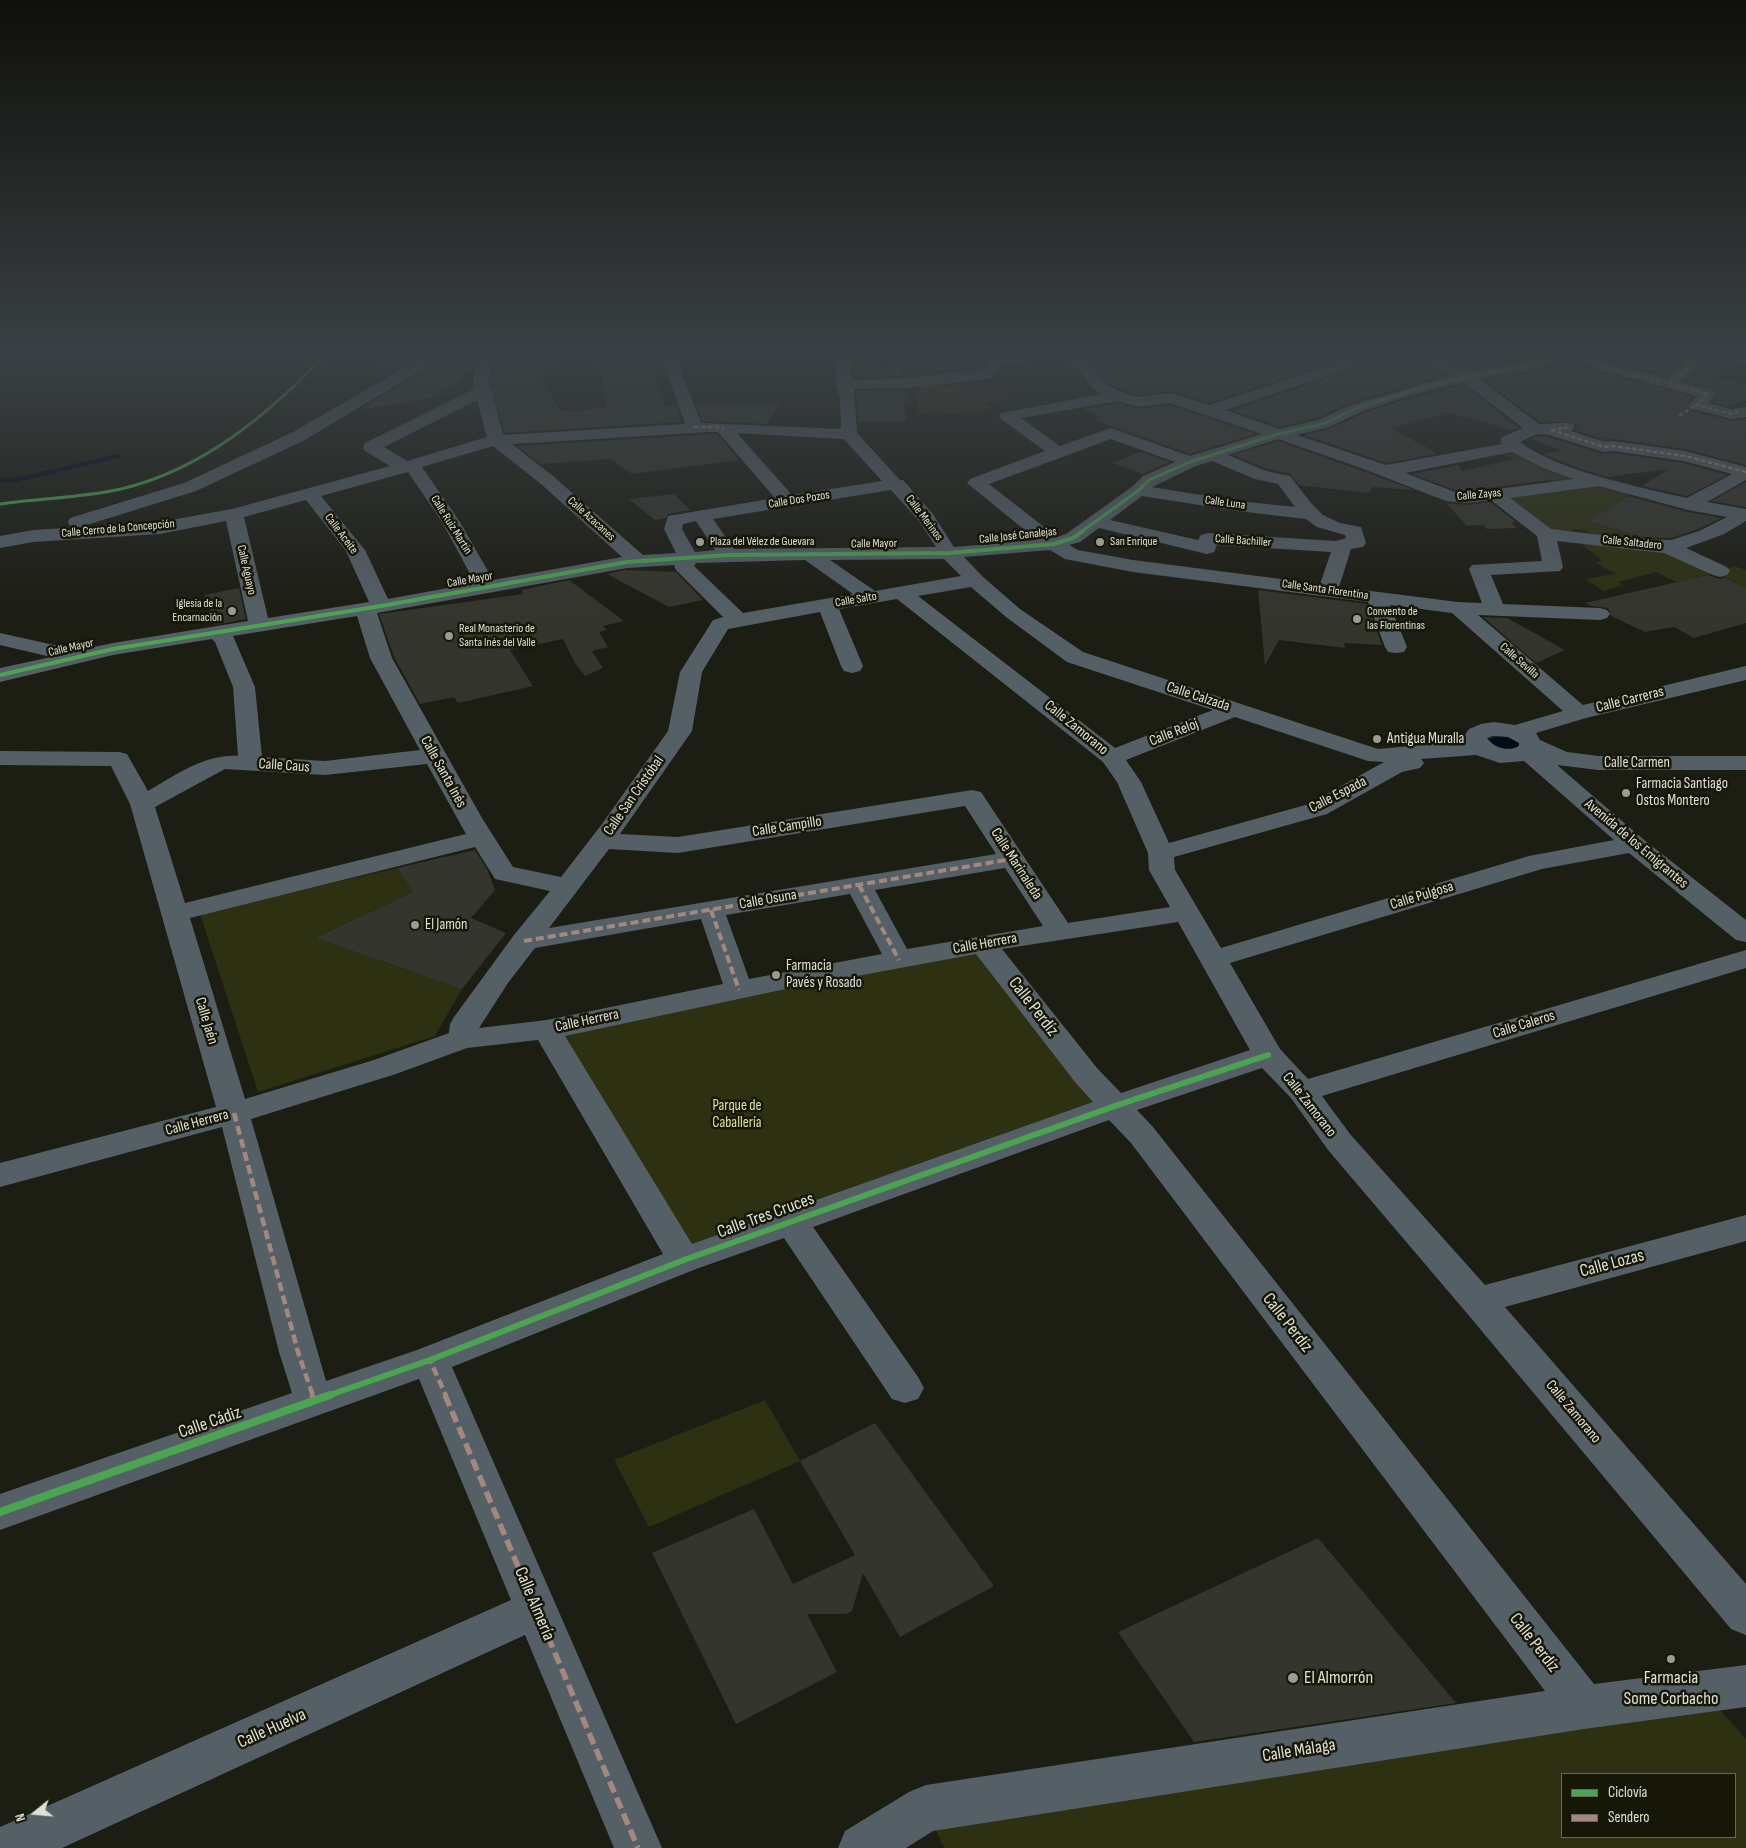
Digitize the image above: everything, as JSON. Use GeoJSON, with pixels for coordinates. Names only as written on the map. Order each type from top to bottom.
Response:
{"type":"FeatureCollection","features":[{"type":"Feature","properties":{"kind":"street"},"geometry":{"type":"LineString","coordinates":[[33,536],[190,487],[288,441]]}},
{"type":"Feature","properties":{"kind":"street"},"geometry":{"type":"LineString","coordinates":[[382,441],[371,447],[408,466]]}},
{"type":"Feature","properties":{"kind":"street","name":"Calle Cerro de la Concepción"},"geometry":{"type":"LineString","coordinates":[[0,542],[33,536],[160,528],[234,514],[492,441]]}},
{"type":"Feature","properties":{"kind":"street","name":"Calle Azacanes"},"geometry":{"type":"LineString","coordinates":[[498,441],[547,480],[639,562]]}},
{"type":"Feature","properties":{"kind":"street"},"geometry":{"type":"LineString","coordinates":[[735,441],[787,501]]}},
{"type":"Feature","properties":{"kind":"street","name":"Calle Merinos"},"geometry":{"type":"LineString","coordinates":[[856,441],[926,518],[949,553]]}},
{"type":"Feature","properties":{"kind":"street"},"geometry":{"type":"LineString","coordinates":[[1042,441],[1058,452],[1087,441]]}},
{"type":"Feature","properties":{"kind":"street"},"geometry":{"type":"LineString","coordinates":[[1135,441],[1190,462]]}},
{"type":"Feature","properties":{"kind":"street","name":"Calle José Canalejas"},"geometry":{"type":"LineString","coordinates":[[949,553],[1054,544],[1073,538],[1139,490],[1149,480],[1190,462],[1256,441]]}},
{"type":"Feature","properties":{"kind":"street","name":"Calle Zayas"},"geometry":{"type":"LineString","coordinates":[[1299,441],[1452,497],[1467,498],[1600,481]]}},
{"type":"Feature","properties":{"kind":"street"},"geometry":{"type":"LineString","coordinates":[[1385,471],[1518,441]]}},
{"type":"Feature","properties":{"kind":"street"},"geometry":{"type":"LineString","coordinates":[[1587,441],[1604,447],[1613,446],[1685,456],[1746,472]]}},
{"type":"Feature","properties":{"kind":"street"},"geometry":{"type":"LineString","coordinates":[[1510,444],[1539,460],[1600,481],[1688,505],[1744,515]]}},
{"type":"Feature","properties":{"kind":"street","name":"Calle Santa Florentina"},"geometry":{"type":"LineString","coordinates":[[1058,452],[976,483],[1054,544],[1072,555],[1133,566],[1458,608],[1600,614]]}},
{"type":"Feature","properties":{"kind":"street"},"geometry":{"type":"LineString","coordinates":[[1213,455],[1261,475],[1284,480],[1302,505],[1328,526],[1354,531],[1356,543],[1343,544],[1328,590]]}},
{"type":"Feature","properties":{"kind":"street","name":"Calle Ruiz Martín"},"geometry":{"type":"LineString","coordinates":[[408,466],[450,522],[487,587]]}},
{"type":"Feature","properties":{"kind":"street"},"geometry":{"type":"LineString","coordinates":[[1688,505],[1746,472]]}},
{"type":"Feature","properties":{"kind":"street","name":"Calle Dos Pozos"},"geometry":{"type":"LineString","coordinates":[[689,559],[673,528],[675,520],[897,484]]}},
{"type":"Feature","properties":{"kind":"street","name":"Calle Luna"},"geometry":{"type":"LineString","coordinates":[[1139,490],[1238,506],[1312,514]]}},
{"type":"Feature","properties":{"kind":"street","name":"Calle Aceite"},"geometry":{"type":"LineString","coordinates":[[309,492],[355,550],[373,608]]}},
{"type":"Feature","properties":{"kind":"street"},"geometry":{"type":"LineString","coordinates":[[1494,494],[1546,534],[1553,567],[1478,569],[1495,609]]}},
{"type":"Feature","properties":{"kind":"street","name":"Calle Aguayo"},"geometry":{"type":"LineString","coordinates":[[234,514],[259,626]]}},
{"type":"Feature","properties":{"kind":"street"},"geometry":{"type":"LineString","coordinates":[[701,515],[728,555]]}},
{"type":"Feature","properties":{"kind":"street","name":"Calle Saltadero"},"geometry":{"type":"LineString","coordinates":[[1546,534],[1667,547],[1711,533],[1744,515]]}},
{"type":"Feature","properties":{"kind":"street","name":"Calle Bachiller"},"geometry":{"type":"LineString","coordinates":[[1096,522],[1207,548],[1208,538],[1342,547]]}},
{"type":"Feature","properties":{"kind":"street"},"geometry":{"type":"LineString","coordinates":[[1667,547],[1720,571]]}},
{"type":"Feature","properties":{"kind":"street","name":"Calle Mayor"},"geometry":{"type":"LineString","coordinates":[[0,675],[112,649],[373,608],[639,562],[728,555],[949,553]]}},
{"type":"Feature","properties":{"kind":"street","name":"Calle Calzada"},"geometry":{"type":"LineString","coordinates":[[949,553],[975,580],[1013,613],[1075,657],[1376,756],[1484,749]]}},
{"type":"Feature","properties":{"kind":"street"},"geometry":{"type":"LineString","coordinates":[[810,555],[870,597]]}},
{"type":"Feature","properties":{"kind":"street"},"geometry":{"type":"LineString","coordinates":[[689,559],[683,566],[738,620]]}},
{"type":"Feature","properties":{"kind":"street","name":"Calle Salto"},"geometry":{"type":"LineString","coordinates":[[738,620],[975,580]]}},
{"type":"Feature","properties":{"kind":"street","name":"Calle Zamorano"},"geometry":{"type":"LineString","coordinates":[[901,592],[1112,757],[1129,782],[1161,853],[1162,870],[1268,1055],[1302,1092],[1338,1142],[1478,1300],[1746,1615]]}},
{"type":"Feature","properties":{"kind":"street"},"geometry":{"type":"LineString","coordinates":[[1376,597],[1396,647]]}},
{"type":"Feature","properties":{"kind":"street"},"geometry":{"type":"LineString","coordinates":[[827,605],[852,666]]}},
{"type":"Feature","properties":{"kind":"street","name":"Calle Santa Inés"},"geometry":{"type":"LineString","coordinates":[[373,608],[381,658],[481,838],[504,873],[566,886]]}},
{"type":"Feature","properties":{"kind":"street","name":"Calle Sevilla"},"geometry":{"type":"LineString","coordinates":[[1458,608],[1579,713]]}},
{"type":"Feature","properties":{"kind":"street","name":"Calle San Cristóbal"},"geometry":{"type":"LineString","coordinates":[[463,1040],[465,1024],[524,941],[602,842],[680,731],[691,672],[720,624],[738,620]]}},
{"type":"Feature","properties":{"kind":"street"},"geometry":{"type":"LineString","coordinates":[[218,633],[225,640],[244,687],[251,763]]}},
{"type":"Feature","properties":{"kind":"street"},"geometry":{"type":"LineString","coordinates":[[0,639],[54,651],[112,649]]}},
{"type":"Feature","properties":{"kind":"street","name":"Calle Carreras"},"geometry":{"type":"LineString","coordinates":[[1525,743],[1579,713],[1746,672]]}},
{"type":"Feature","properties":{"kind":"street","name":"Calle Reloj"},"geometry":{"type":"LineString","coordinates":[[1112,757],[1235,709]]}},
{"type":"Feature","properties":{"kind":"street"},"geometry":{"type":"LineString","coordinates":[[1484,749],[1475,738],[1476,734],[1498,728],[1525,743]]}},
{"type":"Feature","properties":{"kind":"street","name":"Calle Carmen"},"geometry":{"type":"LineString","coordinates":[[1525,743],[1562,760],[1598,763],[1746,763]]}},
{"type":"Feature","properties":{"kind":"street","name":"Avenida de los Emigrantes"},"geometry":{"type":"LineString","coordinates":[[1525,743],[1634,844],[1746,934]]}},
{"type":"Feature","properties":{"kind":"street","name":"Calle Espada"},"geometry":{"type":"LineString","coordinates":[[1161,853],[1318,809],[1395,766],[1484,749]]}},
{"type":"Feature","properties":{"kind":"street","name":"Calle Caus"},"geometry":{"type":"LineString","coordinates":[[142,804],[215,764],[234,762],[324,768],[435,756]]}},
{"type":"Feature","properties":{"kind":"street","name":"Calle Jaén"},"geometry":{"type":"LineString","coordinates":[[0,758],[119,759],[142,804],[234,1113],[298,1352],[314,1401]]}},
{"type":"Feature","properties":{"kind":"street","name":"Calle Campillo"},"geometry":{"type":"LineString","coordinates":[[602,842],[678,845],[972,797]]}},
{"type":"Feature","properties":{"kind":"street","name":"Calle Marinaleda"},"geometry":{"type":"LineString","coordinates":[[972,797],[1060,931]]}},
{"type":"Feature","properties":{"kind":"street"},"geometry":{"type":"LineString","coordinates":[[174,914],[481,838]]}},
{"type":"Feature","properties":{"kind":"street","name":"Calle Pulgosa"},"geometry":{"type":"LineString","coordinates":[[1214,959],[1538,862],[1634,844]]}},
{"type":"Feature","properties":{"kind":"street","name":"Calle Osuna"},"geometry":{"type":"LineString","coordinates":[[524,941],[1012,858]]}},
{"type":"Feature","properties":{"kind":"street"},"geometry":{"type":"LineString","coordinates":[[858,885],[899,960]]}},
{"type":"Feature","properties":{"kind":"street"},"geometry":{"type":"LineString","coordinates":[[711,910],[739,990]]}},
{"type":"Feature","properties":{"kind":"street","name":"Calle Herrera"},"geometry":{"type":"LineString","coordinates":[[0,1175],[234,1113],[385,1067],[463,1040],[547,1030],[739,990],[983,944],[1186,913]]}},
{"type":"Feature","properties":{"kind":"street","name":"Calle Perdíz"},"geometry":{"type":"LineString","coordinates":[[983,944],[1086,1075],[1142,1135],[1584,1707]]}},
{"type":"Feature","properties":{"kind":"street","name":"Calle Caleros"},"geometry":{"type":"LineString","coordinates":[[1302,1092],[1746,960]]}},
{"type":"Feature","properties":{"kind":"street"},"geometry":{"type":"LineString","coordinates":[[547,1030],[684,1260]]}},
{"type":"Feature","properties":{"kind":"street","name":"Calle Tres Cruces"},"geometry":{"type":"LineString","coordinates":[[430,1360],[684,1260],[1115,1106],[1268,1055]]}},
{"type":"Feature","properties":{"kind":"street"},"geometry":{"type":"LineString","coordinates":[[791,1222],[905,1388]]}},
{"type":"Feature","properties":{"kind":"street","name":"Calle Lozas"},"geometry":{"type":"LineString","coordinates":[[1478,1300],[1746,1228]]}},
{"type":"Feature","properties":{"kind":"street","name":"Calle Cádiz"},"geometry":{"type":"LineString","coordinates":[[0,1512],[430,1360]]}},
{"type":"Feature","properties":{"kind":"street","name":"Calle Almería"},"geometry":{"type":"LineString","coordinates":[[430,1360],[638,1848]]}},
{"type":"Feature","properties":{"kind":"street","name":"Calle Huelva"},"geometry":{"type":"LineString","coordinates":[[8,1848],[536,1609]]}},
{"type":"Feature","properties":{"kind":"street","name":"Calle Málaga"},"geometry":{"type":"LineString","coordinates":[[862,1848],[926,1809],[1584,1707],[1746,1686]]}},
{"type":"Feature","properties":{"kind":"green space"},"geometry":{"type":"Polygon","coordinates":[[[1513,447],[1634,491],[1590,521],[1667,545],[1592,534],[1581,529],[1546,534],[1494,494],[1555,483],[1510,465],[1519,463],[1495,451],[1513,447]]]}},
{"type":"Feature","properties":{"kind":"green space"},"geometry":{"type":"Polygon","coordinates":[[[1578,541],[1669,550],[1718,572],[1734,566],[1746,570],[1746,588],[1716,573],[1676,582],[1656,572],[1618,582],[1623,585],[1604,591],[1585,579],[1616,574],[1595,562],[1603,561],[1578,541]]]}},
{"type":"Feature","properties":{"kind":"green space"},"geometry":{"type":"Polygon","coordinates":[[[397,868],[413,892],[315,938],[462,989],[435,1036],[258,1092],[200,914],[397,868]]]}},
{"type":"Feature","properties":{"kind":"green space","name":"Parque de Caballería"},"geometry":{"type":"Polygon","coordinates":[[[983,944],[1115,1106],[684,1260],[547,1030],[983,944]]]}},
{"type":"Feature","properties":{"kind":"green space"},"geometry":{"type":"Polygon","coordinates":[[[765,1400],[800,1461],[649,1527],[614,1460],[765,1400]]]}},
{"type":"Feature","properties":{"kind":"green space"},"geometry":{"type":"Polygon","coordinates":[[[1703,1691],[1746,1739],[1746,1848],[944,1848],[926,1809],[1703,1691]]]}},
{"type":"Feature","properties":{"kind":"water"},"geometry":{"type":"Polygon","coordinates":[[[1501,736],[1516,737],[1524,748],[1504,751],[1484,741],[1501,736]]]}},
{"type":"Feature","properties":{"kind":"building"},"geometry":{"type":"Polygon","coordinates":[[[596,441],[723,441],[739,460],[632,474],[611,459],[541,464],[517,446],[596,441]]]}},
{"type":"Feature","properties":{"kind":"building"},"geometry":{"type":"Polygon","coordinates":[[[1154,441],[1232,441],[1190,454],[1154,441]]]}},
{"type":"Feature","properties":{"kind":"building"},"geometry":{"type":"Polygon","coordinates":[[[1279,441],[1414,490],[1373,487],[1368,493],[1299,485],[1290,474],[1267,469],[1233,455],[1279,441]]]}},
{"type":"Feature","properties":{"kind":"building"},"geometry":{"type":"Polygon","coordinates":[[[1322,441],[1415,441],[1438,454],[1386,463],[1322,441]]]}},
{"type":"Feature","properties":{"kind":"building"},"geometry":{"type":"Polygon","coordinates":[[[1537,441],[1562,441],[1603,454],[1613,453],[1684,463],[1727,475],[1687,496],[1642,486],[1669,469],[1607,477],[1543,454],[1561,450],[1537,441]]]}},
{"type":"Feature","properties":{"kind":"building"},"geometry":{"type":"Polygon","coordinates":[[[1629,441],[1746,441],[1746,465],[1685,449],[1629,441]]]}},
{"type":"Feature","properties":{"kind":"building"},"geometry":{"type":"Polygon","coordinates":[[[1141,452],[1170,462],[1143,474],[1112,463],[1141,452]]]}},
{"type":"Feature","properties":{"kind":"building"},"geometry":{"type":"Polygon","coordinates":[[[1520,458],[1542,470],[1566,478],[1483,487],[1485,489],[1467,491],[1455,490],[1412,474],[1458,465],[1462,471],[1520,458]]]}},
{"type":"Feature","properties":{"kind":"building"},"geometry":{"type":"Polygon","coordinates":[[[1746,482],[1746,507],[1712,501],[1746,482]]]}},
{"type":"Feature","properties":{"kind":"building"},"geometry":{"type":"Polygon","coordinates":[[[674,494],[690,510],[668,514],[666,518],[655,520],[629,499],[674,494]]]}},
{"type":"Feature","properties":{"kind":"building"},"geometry":{"type":"Polygon","coordinates":[[[1628,496],[1688,512],[1721,518],[1698,529],[1671,538],[1642,537],[1589,521],[1628,496]]]}},
{"type":"Feature","properties":{"kind":"building"},"geometry":{"type":"Polygon","coordinates":[[[1490,502],[1516,522],[1512,522],[1516,528],[1487,529],[1484,525],[1467,526],[1446,503],[1467,505],[1490,502]]]}},
{"type":"Feature","properties":{"kind":"building"},"geometry":{"type":"Polygon","coordinates":[[[624,570],[676,572],[703,600],[669,607],[607,574],[624,570]]]}},
{"type":"Feature","properties":{"kind":"building"},"geometry":{"type":"Polygon","coordinates":[[[1708,575],[1719,579],[1725,578],[1746,588],[1746,623],[1694,638],[1674,627],[1645,632],[1611,616],[1608,608],[1591,606],[1585,603],[1708,575]]]}},
{"type":"Feature","properties":{"kind":"building","name":"Real Monasterio de Santa Inés del Valle"},"geometry":{"type":"Polygon","coordinates":[[[569,580],[624,621],[603,626],[607,630],[599,632],[608,647],[592,651],[603,668],[585,676],[576,665],[563,639],[510,650],[533,686],[458,703],[454,697],[420,704],[394,657],[379,614],[523,594],[522,590],[569,580]]]}},
{"type":"Feature","properties":{"kind":"building"},"geometry":{"type":"Polygon","coordinates":[[[239,588],[246,619],[215,625],[204,595],[239,588]]]}},
{"type":"Feature","properties":{"kind":"building","name":"Convento de las Florentinas"},"geometry":{"type":"Polygon","coordinates":[[[1258,590],[1367,604],[1382,645],[1344,643],[1345,648],[1279,640],[1265,665],[1258,590]]]}},
{"type":"Feature","properties":{"kind":"building"},"geometry":{"type":"Polygon","coordinates":[[[1483,617],[1507,618],[1565,650],[1536,663],[1483,617]]]}},
{"type":"Feature","properties":{"kind":"building","name":"El Jamón"},"geometry":{"type":"Polygon","coordinates":[[[475,850],[487,869],[495,890],[471,918],[506,933],[462,989],[315,938],[413,892],[397,868],[475,850]]]}},
{"type":"Feature","properties":{"kind":"building"},"geometry":{"type":"Polygon","coordinates":[[[875,1423],[994,1586],[900,1637],[863,1573],[852,1611],[846,1614],[807,1614],[837,1672],[736,1724],[652,1553],[754,1509],[793,1584],[855,1555],[800,1461],[875,1423]]]}},
{"type":"Feature","properties":{"kind":"building","name":"El Almorrón"},"geometry":{"type":"Polygon","coordinates":[[[1318,1538],[1456,1703],[1194,1742],[1118,1632],[1318,1538]]]}},
{"type":"Feature","properties":{"kind":"waterway"},"geometry":{"type":"LineString","coordinates":[[0,480],[16,480],[118,456]]}},
{"type":"Feature","properties":{"kind":"marked path"},"geometry":{"type":"LineString","coordinates":[[1586,441],[1604,447],[1613,446],[1685,456],[1746,472]]}},
{"type":"Feature","properties":{"kind":"marked path"},"geometry":{"type":"LineString","coordinates":[[524,941],[1012,859]]}},
{"type":"Feature","properties":{"kind":"marked path"},"geometry":{"type":"LineString","coordinates":[[859,885],[899,960]]}},
{"type":"Feature","properties":{"kind":"marked path"},"geometry":{"type":"LineString","coordinates":[[711,910],[739,990]]}},
{"type":"Feature","properties":{"kind":"marked path"},"geometry":{"type":"LineString","coordinates":[[234,1113],[298,1352],[314,1401]]}},
{"type":"Feature","properties":{"kind":"marked path"},"geometry":{"type":"LineString","coordinates":[[425,1362],[430,1360],[638,1848]]}},
{"type":"Feature","properties":{"kind":"cycle path"},"geometry":{"type":"LineString","coordinates":[[0,504],[121,489],[149,481],[177,469],[225,441]]}},
{"type":"Feature","properties":{"kind":"cycle path"},"geometry":{"type":"LineString","coordinates":[[0,675],[113,649],[381,606],[627,562],[728,555],[949,553],[1054,544],[1073,538],[1139,490],[1149,480],[1190,462],[1255,441]]}},
{"type":"Feature","properties":{"kind":"cycle path"},"geometry":{"type":"LineString","coordinates":[[0,1512],[430,1360],[684,1260],[1115,1106],[1268,1055]]}},
{"type":"Feature","properties":{"kind":"place","name":"Plaza del Vélez de Guevara"},"geometry":{"type":"Point","coordinates":[700,542]}},
{"type":"Feature","properties":{"kind":"place","name":"San Enrique"},"geometry":{"type":"Point","coordinates":[1100,542]}},
{"type":"Feature","properties":{"kind":"place","name":"Iglesia de la Encarnación"},"geometry":{"type":"Point","coordinates":[232,611]}},
{"type":"Feature","properties":{"kind":"place","name":"Convento de las Florentinas"},"geometry":{"type":"Point","coordinates":[1357,619]}},
{"type":"Feature","properties":{"kind":"place","name":"Real Monasterio de Santa Inés del Valle"},"geometry":{"type":"Point","coordinates":[449,636]}},
{"type":"Feature","properties":{"kind":"place","name":"Antigua Muralla"},"geometry":{"type":"Point","coordinates":[1377,739]}},
{"type":"Feature","properties":{"kind":"place","name":"Farmacia Santiago Ostos Montero"},"geometry":{"type":"Point","coordinates":[1626,793]}},
{"type":"Feature","properties":{"kind":"place","name":"El Jamón"},"geometry":{"type":"Point","coordinates":[415,925]}},
{"type":"Feature","properties":{"kind":"place","name":"Farmacia Pavés y Rosado"},"geometry":{"type":"Point","coordinates":[776,975]}},
{"type":"Feature","properties":{"kind":"place","name":"Farmacia Some Corbacho"},"geometry":{"type":"Point","coordinates":[1671,1659]}},
{"type":"Feature","properties":{"kind":"place","name":"El Almorrón"},"geometry":{"type":"Point","coordinates":[1293,1678]}}]}
